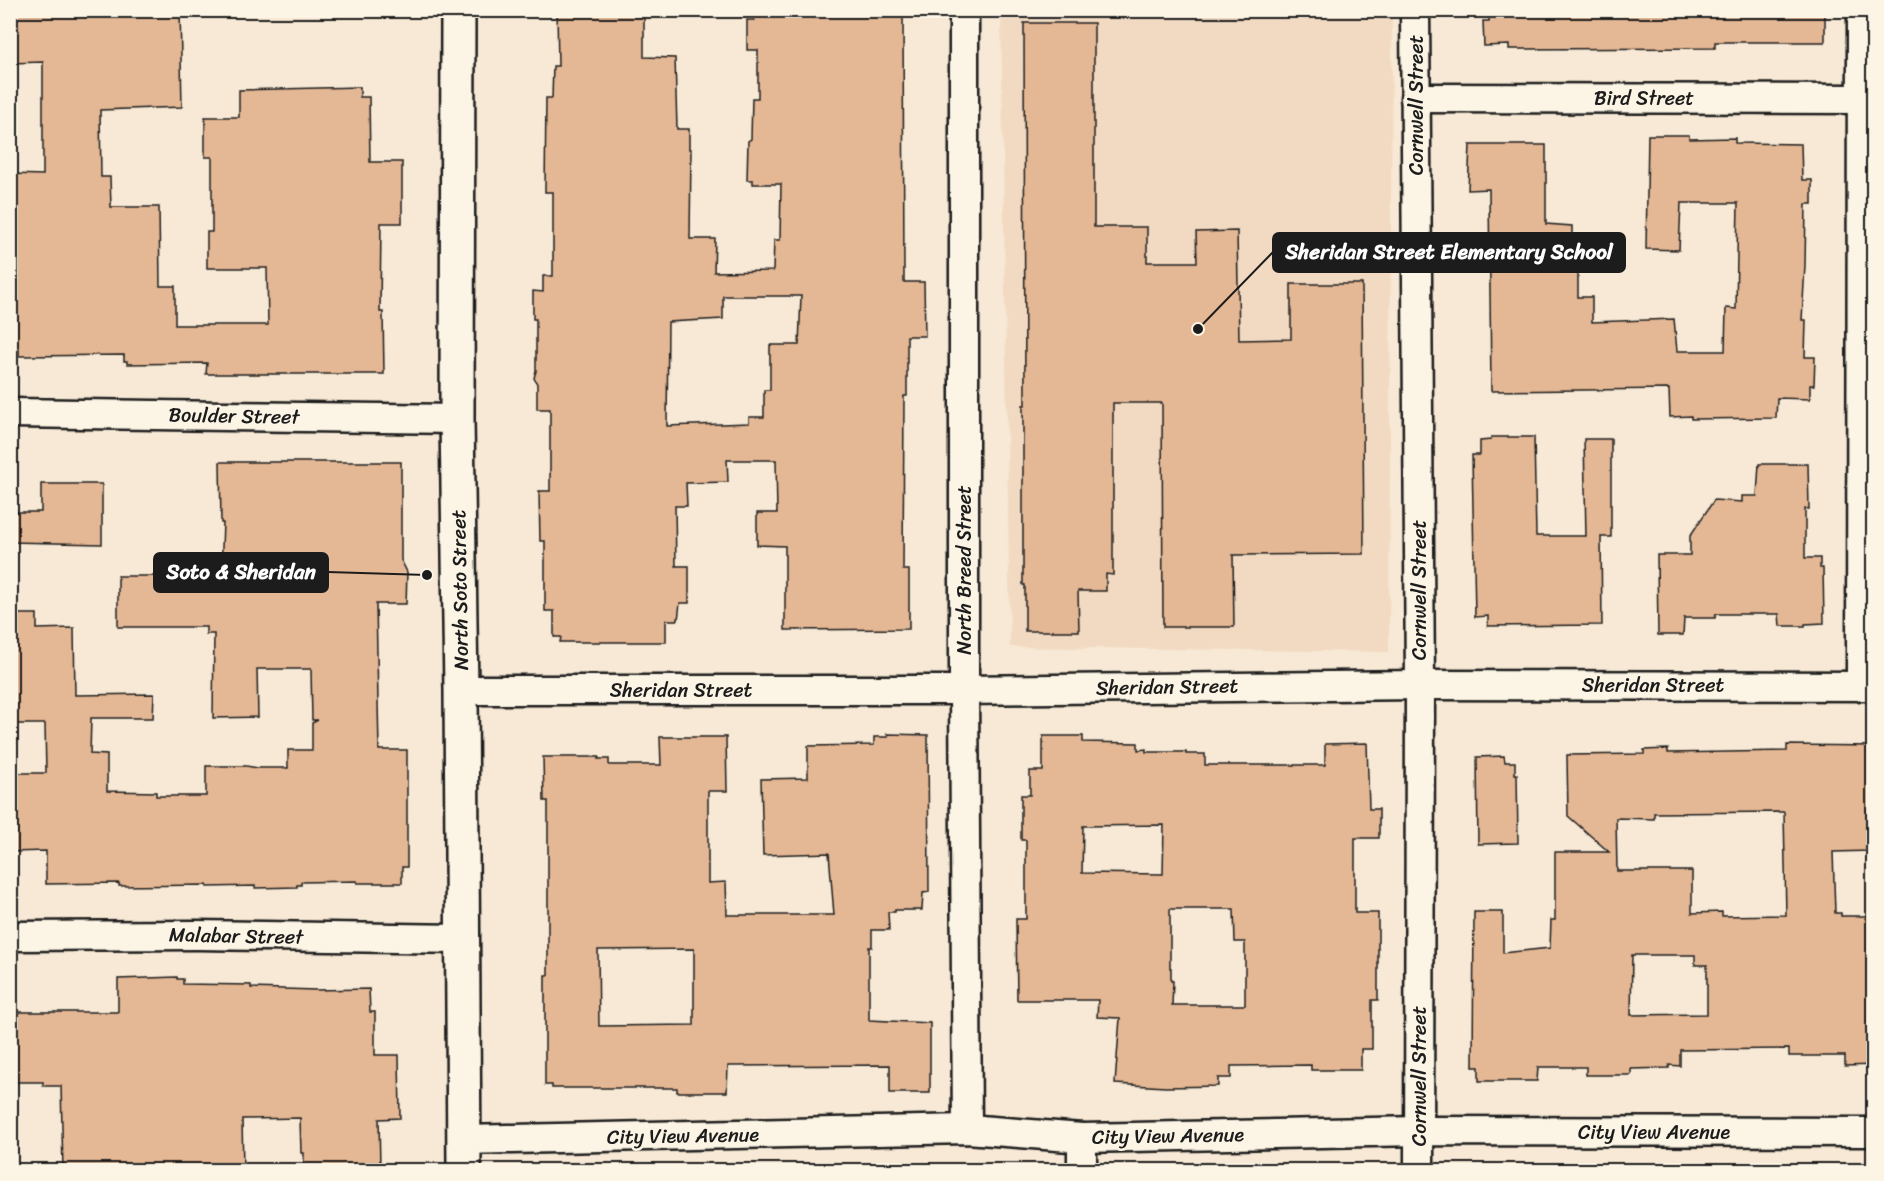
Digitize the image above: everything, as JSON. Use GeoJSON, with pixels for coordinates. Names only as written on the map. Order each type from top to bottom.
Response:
{"type":"FeatureCollection","features":[{"type":"Feature","properties":{"kind":"main road","name":"North Soto Street"},"geometry":{"type":"LineString","coordinates":[[458,10],[457,419],[464,1155]]}},
{"type":"Feature","properties":{"kind":"street","name":"North Breed Street"},"geometry":{"type":"LineString","coordinates":[[964,10],[964,690],[967,1129]]}},
{"type":"Feature","properties":{"kind":"street","name":"Cornwell Street"},"geometry":{"type":"LineString","coordinates":[[1415,10],[1420,685],[1419,1170]]}},
{"type":"Feature","properties":{"kind":"street"},"geometry":{"type":"LineString","coordinates":[[1862,10],[1868,99],[1867,685]]}},
{"type":"Feature","properties":{"kind":"street","name":"Bird Street"},"geometry":{"type":"LineString","coordinates":[[1415,98],[1868,99]]}},
{"type":"Feature","properties":{"kind":"street","name":"Boulder Street"},"geometry":{"type":"LineString","coordinates":[[10,413],[457,419]]}},
{"type":"Feature","properties":{"kind":"street","name":"Sheridan Street"},"geometry":{"type":"LineString","coordinates":[[461,690],[1867,685]]}},
{"type":"Feature","properties":{"kind":"street","name":"Malabar Street"},"geometry":{"type":"LineString","coordinates":[[10,936],[197,935],[462,939]]}},
{"type":"Feature","properties":{"kind":"street","name":"City View Avenue"},"geometry":{"type":"LineString","coordinates":[[464,1155],[967,1129],[1082,1138],[1419,1131],[1874,1132]]}},
{"type":"Feature","properties":{"kind":"street"},"geometry":{"type":"LineString","coordinates":[[1082,1138],[1082,1170]]}},
{"type":"Feature","properties":{"kind":"shaded area"},"geometry":{"type":"Polygon","coordinates":[[[1001,11],[1392,11],[1389,652],[1010,647],[1001,11]]]}},
{"type":"Feature","properties":{"kind":"building"},"geometry":{"type":"Polygon","coordinates":[[[10,10],[180,10],[182,107],[100,110],[101,177],[110,177],[111,207],[159,207],[160,286],[175,286],[175,325],[268,325],[267,268],[207,268],[207,232],[212,232],[212,157],[205,157],[205,117],[239,117],[239,90],[360,87],[360,97],[369,97],[370,162],[402,162],[402,223],[381,223],[380,312],[383,312],[384,374],[206,374],[207,363],[127,364],[127,361],[124,361],[124,355],[19,356],[19,348],[10,348],[10,174],[43,175],[43,62],[10,63],[10,10]]]}},
{"type":"Feature","properties":{"kind":"building"},"geometry":{"type":"Polygon","coordinates":[[[557,10],[644,10],[644,57],[675,58],[677,129],[689,129],[689,149],[691,149],[690,239],[715,239],[714,272],[773,271],[774,240],[780,240],[781,184],[753,184],[753,180],[747,180],[752,98],[758,98],[758,50],[747,50],[747,20],[754,20],[753,10],[903,10],[904,282],[924,282],[925,336],[907,336],[907,396],[904,396],[903,570],[909,570],[909,629],[785,630],[785,546],[757,545],[757,513],[777,513],[776,460],[727,460],[728,482],[686,483],[687,506],[675,506],[676,566],[689,566],[689,603],[680,603],[678,620],[666,620],[666,642],[560,642],[561,637],[554,637],[554,611],[545,611],[545,541],[540,541],[539,491],[550,491],[550,409],[537,409],[537,384],[534,378],[536,319],[533,319],[533,291],[543,292],[543,276],[553,276],[553,192],[545,192],[546,98],[552,98],[553,66],[558,66],[557,10]],[[723,296],[723,319],[668,322],[667,426],[749,423],[749,417],[764,417],[764,390],[770,390],[770,345],[799,345],[801,296],[723,296]]]}},
{"type":"Feature","properties":{"kind":"building"},"geometry":{"type":"Polygon","coordinates":[[[1489,10],[1825,10],[1825,42],[1715,42],[1715,48],[1509,49],[1509,45],[1484,46],[1483,21],[1489,21],[1489,10]]]}},
{"type":"Feature","properties":{"kind":"building"},"geometry":{"type":"Polygon","coordinates":[[[1024,23],[1094,23],[1094,227],[1147,227],[1147,262],[1197,262],[1196,232],[1237,231],[1239,340],[1291,339],[1291,284],[1362,284],[1364,554],[1233,555],[1234,627],[1163,627],[1162,403],[1113,403],[1113,575],[1106,574],[1106,591],[1078,591],[1079,631],[1025,631],[1025,585],[1023,585],[1024,23]]]}},
{"type":"Feature","properties":{"kind":"building"},"geometry":{"type":"Polygon","coordinates":[[[1648,135],[1689,135],[1689,139],[1735,138],[1735,143],[1801,144],[1802,180],[1812,180],[1812,204],[1806,204],[1802,320],[1806,320],[1805,357],[1815,357],[1814,385],[1810,385],[1810,399],[1777,398],[1776,418],[1691,419],[1691,416],[1670,417],[1669,389],[1491,391],[1489,189],[1468,190],[1470,145],[1546,145],[1546,224],[1572,226],[1572,239],[1578,239],[1578,297],[1592,297],[1592,322],[1674,319],[1677,351],[1725,351],[1726,308],[1736,309],[1738,203],[1681,203],[1679,250],[1646,249],[1648,135]]]}},
{"type":"Feature","properties":{"kind":"building"},"geometry":{"type":"Polygon","coordinates":[[[1491,437],[1534,437],[1536,536],[1586,536],[1584,439],[1611,439],[1611,537],[1601,537],[1602,625],[1488,626],[1488,616],[1475,617],[1472,455],[1480,455],[1480,441],[1491,440],[1491,437]]]}},
{"type":"Feature","properties":{"kind":"building"},"geometry":{"type":"Polygon","coordinates":[[[220,462],[401,462],[401,560],[407,572],[406,604],[376,604],[379,750],[407,750],[407,867],[402,867],[402,883],[301,882],[301,885],[297,887],[255,888],[255,886],[207,887],[207,885],[119,886],[119,883],[46,884],[46,851],[10,852],[10,773],[46,773],[45,724],[10,724],[10,614],[37,614],[37,629],[74,628],[75,695],[154,694],[153,718],[91,718],[90,754],[107,755],[107,791],[156,792],[156,796],[206,796],[206,766],[288,768],[288,750],[312,750],[312,723],[318,720],[312,720],[311,669],[257,669],[258,717],[213,718],[214,634],[206,634],[206,627],[118,627],[118,576],[162,576],[162,581],[217,581],[217,572],[221,572],[223,523],[221,523],[220,462]]]}},
{"type":"Feature","properties":{"kind":"building"},"geometry":{"type":"Polygon","coordinates":[[[1759,464],[1808,464],[1809,509],[1805,509],[1805,558],[1820,558],[1820,568],[1823,568],[1824,623],[1780,626],[1779,614],[1716,614],[1715,618],[1684,618],[1683,635],[1658,635],[1657,555],[1690,555],[1690,536],[1714,500],[1742,502],[1742,496],[1757,496],[1759,464]]]}},
{"type":"Feature","properties":{"kind":"building"},"geometry":{"type":"Polygon","coordinates":[[[41,484],[102,484],[102,544],[10,542],[10,512],[41,512],[41,484]]]}},
{"type":"Feature","properties":{"kind":"building"},"geometry":{"type":"Polygon","coordinates":[[[887,734],[928,735],[929,892],[923,893],[922,910],[888,912],[889,930],[872,930],[872,947],[869,947],[869,1020],[930,1023],[930,1093],[890,1093],[890,1065],[728,1066],[727,1092],[677,1092],[677,1088],[552,1088],[552,1085],[545,1085],[545,975],[548,975],[548,801],[544,801],[543,757],[599,757],[598,759],[609,759],[609,765],[661,765],[660,737],[726,737],[727,791],[708,791],[708,883],[726,882],[727,915],[834,915],[829,853],[763,855],[761,779],[808,778],[808,746],[874,745],[874,737],[888,737],[887,734]],[[694,949],[598,950],[599,1026],[694,1025],[694,949]]]}},
{"type":"Feature","properties":{"kind":"building"},"geometry":{"type":"Polygon","coordinates":[[[1043,736],[1083,736],[1083,742],[1138,743],[1138,750],[1146,749],[1146,752],[1205,754],[1205,765],[1325,765],[1325,744],[1367,743],[1369,809],[1379,809],[1379,838],[1355,838],[1355,913],[1378,913],[1378,1000],[1372,1000],[1372,1049],[1361,1049],[1361,1070],[1311,1070],[1311,1065],[1231,1066],[1231,1078],[1218,1078],[1218,1086],[1166,1087],[1115,1084],[1120,1018],[1097,1017],[1098,1000],[1017,1000],[1016,919],[1026,919],[1026,840],[1021,840],[1021,795],[1030,795],[1030,771],[1043,771],[1043,736]],[[1164,825],[1083,826],[1082,873],[1163,874],[1164,825]],[[1170,909],[1172,1005],[1245,1005],[1245,942],[1235,942],[1234,909],[1170,909]]]}},
{"type":"Feature","properties":{"kind":"building"},"geometry":{"type":"Polygon","coordinates":[[[1787,745],[1874,746],[1874,839],[1870,839],[1870,851],[1833,852],[1835,913],[1841,913],[1841,916],[1874,916],[1874,1065],[1845,1066],[1845,1056],[1789,1056],[1789,1049],[1680,1050],[1680,1066],[1631,1069],[1631,1075],[1586,1075],[1586,1067],[1538,1067],[1537,1081],[1479,1081],[1479,1067],[1473,1067],[1474,912],[1503,912],[1503,953],[1550,948],[1551,920],[1555,920],[1555,852],[1609,852],[1568,816],[1567,755],[1644,754],[1644,750],[1668,749],[1668,753],[1787,751],[1787,745]],[[1784,812],[1654,813],[1654,819],[1616,818],[1617,871],[1692,871],[1692,913],[1722,912],[1722,916],[1786,915],[1784,812]],[[1632,955],[1631,1015],[1707,1014],[1707,965],[1695,965],[1695,955],[1632,955]]]}},
{"type":"Feature","properties":{"kind":"building"},"geometry":{"type":"Polygon","coordinates":[[[1504,756],[1505,762],[1515,762],[1515,774],[1517,774],[1518,843],[1478,844],[1477,757],[1504,756]]]}},
{"type":"Feature","properties":{"kind":"building"},"geometry":{"type":"Polygon","coordinates":[[[177,977],[177,979],[183,979],[183,984],[251,985],[251,988],[316,990],[369,989],[370,1012],[375,1012],[375,1055],[399,1055],[400,1118],[379,1119],[380,1169],[304,1170],[300,1118],[242,1119],[243,1170],[63,1170],[61,1086],[43,1086],[43,1082],[10,1082],[10,1012],[118,1012],[118,979],[177,977]]]}},
{"type":"Feature","properties":{"kind":"place","name":"Sheridan Street Elementary School"},"geometry":{"type":"Point","coordinates":[1198,329]}},
{"type":"Feature","properties":{"kind":"place","name":"Soto & Sheridan"},"geometry":{"type":"Point","coordinates":[427,575]}}]}
